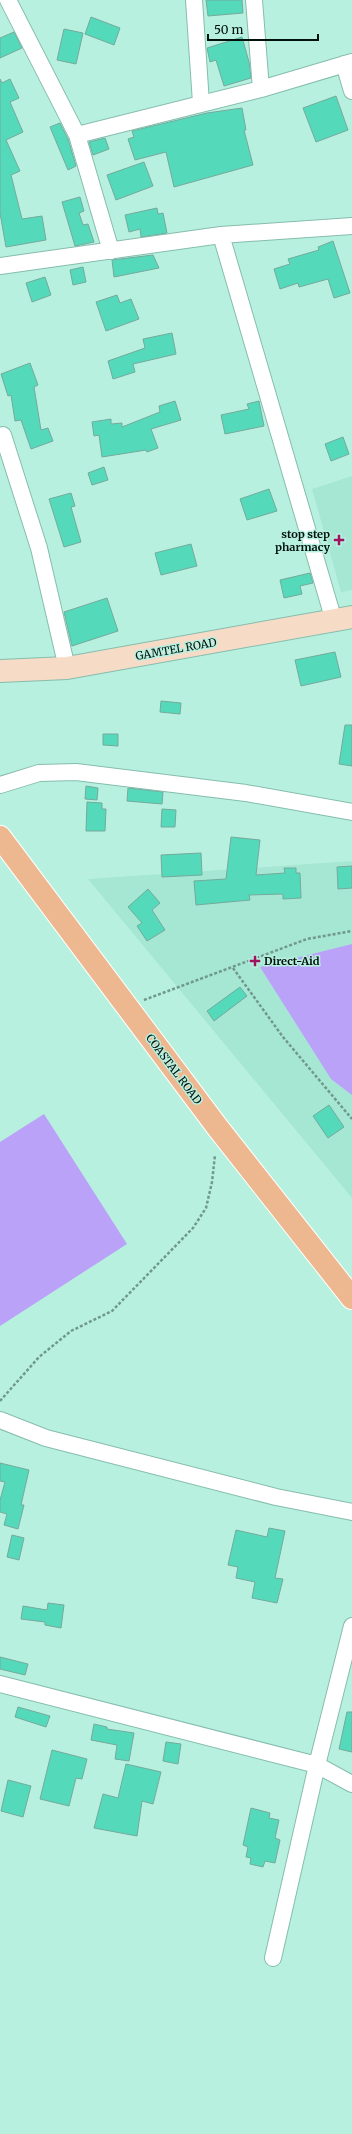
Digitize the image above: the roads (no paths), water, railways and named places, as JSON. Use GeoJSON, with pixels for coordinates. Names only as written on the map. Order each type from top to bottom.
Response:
{"type":"FeatureCollection","features":[{"type":"Feature","properties":{"kind":"main road","name":"COASTAL ROAD"},"geometry":{"type":"LineString","coordinates":[[0,837],[218,1128],[352,1298]]}},
{"type":"Feature","properties":{"kind":"street"},"geometry":{"type":"LineString","coordinates":[[8,0],[77,135],[111,251]]}},
{"type":"Feature","properties":{"kind":"street"},"geometry":{"type":"LineString","coordinates":[[194,0],[201,103]]}},
{"type":"Feature","properties":{"kind":"street"},"geometry":{"type":"LineString","coordinates":[[254,0],[261,89]]}},
{"type":"Feature","properties":{"kind":"street"},"geometry":{"type":"LineString","coordinates":[[77,135],[261,89],[348,63],[352,91]]}},
{"type":"Feature","properties":{"kind":"street"},"geometry":{"type":"LineString","coordinates":[[0,266],[221,235],[352,226]]}},
{"type":"Feature","properties":{"kind":"street"},"geometry":{"type":"LineString","coordinates":[[221,235],[343,619]]}},
{"type":"Feature","properties":{"kind":"street"},"geometry":{"type":"LineString","coordinates":[[3,435],[39,548],[67,668]]}},
{"type":"Feature","properties":{"kind":"street","name":"GAMTEL ROAD"},"geometry":{"type":"LineString","coordinates":[[0,671],[67,668],[343,619]]}},
{"type":"Feature","properties":{"kind":"street"},"geometry":{"type":"LineString","coordinates":[[0,785],[39,773],[76,772],[246,793],[352,812]]}},
{"type":"Feature","properties":{"kind":"street"},"geometry":{"type":"LineString","coordinates":[[0,1420],[46,1438],[276,1496],[352,1512]]}},
{"type":"Feature","properties":{"kind":"street"},"geometry":{"type":"LineString","coordinates":[[273,1958],[317,1765],[352,1626]]}},
{"type":"Feature","properties":{"kind":"street"},"geometry":{"type":"LineString","coordinates":[[0,1684],[317,1765],[352,1784]]}},
{"type":"Feature","properties":{"kind":"place","name":"stop step pharmacy"},"geometry":{"type":"Point","coordinates":[339,540]}},
{"type":"Feature","properties":{"kind":"place","name":"Direct-Aid"},"geometry":{"type":"Point","coordinates":[255,961]}}]}
